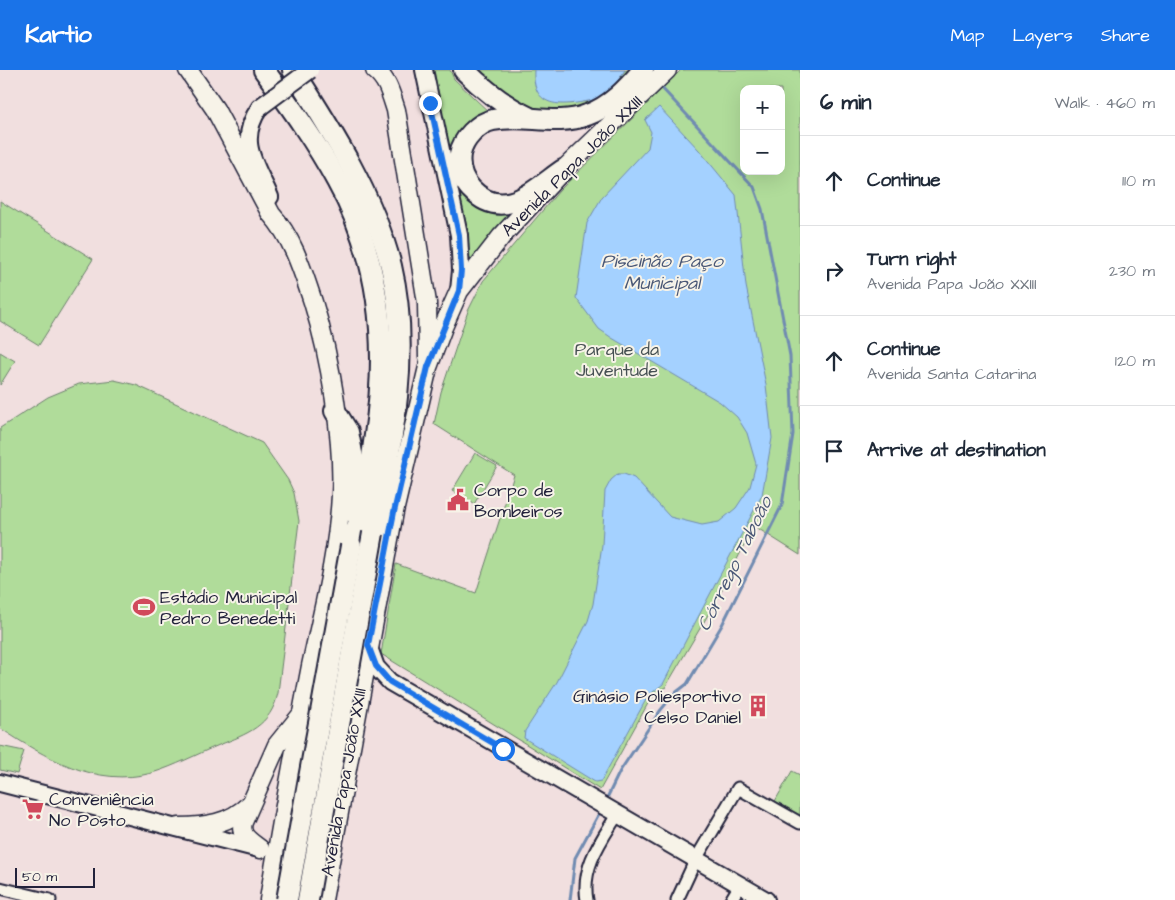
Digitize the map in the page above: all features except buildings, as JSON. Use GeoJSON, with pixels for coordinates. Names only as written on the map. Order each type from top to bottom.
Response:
{"type":"FeatureCollection","features":[{"type":"Feature","properties":{"kind":"highway","name":"Avenida Papa João XXIII"},"geometry":{"type":"LineString","coordinates":[[264,70],[304,126],[338,182],[358,227],[374,279],[379,306],[382,366],[378,418],[368,486],[361,518],[351,546],[287,900]]}},
{"type":"Feature","properties":{"kind":"highway","name":"Avenida Papa João XXIII"},"geometry":{"type":"LineString","coordinates":[[293,70],[317,106],[375,218],[391,266],[396,298],[399,353],[390,452],[373,533],[308,900]]}},
{"type":"Feature","properties":{"kind":"highway"},"geometry":{"type":"LineString","coordinates":[[464,70],[482,88],[504,105],[535,120]]}},
{"type":"Feature","properties":{"kind":"highway"},"geometry":{"type":"LineString","coordinates":[[563,170],[522,199],[509,204],[496,204],[483,200],[470,187],[461,173],[459,161],[461,149],[480,126],[498,119],[561,121],[588,115],[631,95],[643,70]]}},
{"type":"Feature","properties":{"kind":"highway"},"geometry":{"type":"LineString","coordinates":[[335,411],[348,432],[352,453],[354,493],[351,546]]}},
{"type":"Feature","properties":{"kind":"main road"},"geometry":{"type":"LineString","coordinates":[[188,70],[216,109],[271,214],[283,228]]}},
{"type":"Feature","properties":{"kind":"main road"},"geometry":{"type":"LineString","coordinates":[[269,900],[268,850],[302,714],[339,524],[341,493],[340,455],[335,411],[319,322],[307,283],[249,147],[249,124],[260,107],[310,70]]}},
{"type":"Feature","properties":{"kind":"main road"},"geometry":{"type":"LineString","coordinates":[[375,70],[384,79],[396,110],[427,302],[428,367]]}},
{"type":"Feature","properties":{"kind":"main road"},"geometry":{"type":"LineString","coordinates":[[424,70],[459,235],[461,270],[459,291]]}},
{"type":"Feature","properties":{"kind":"main road","name":"Avenida Papa João XXIII"},"geometry":{"type":"LineString","coordinates":[[323,900],[368,645],[394,512],[428,367],[459,291],[502,237],[631,95],[667,70]]}},
{"type":"Feature","properties":{"kind":"main road"},"geometry":{"type":"LineString","coordinates":[[368,645],[376,666],[390,682],[766,900]]}},
{"type":"Feature","properties":{"kind":"main road"},"geometry":{"type":"LineString","coordinates":[[359,696],[371,684],[390,682]]}},
{"type":"Feature","properties":{"kind":"main road"},"geometry":{"type":"LineString","coordinates":[[268,850],[246,839],[242,829],[277,745],[302,714]]}},
{"type":"Feature","properties":{"kind":"main road"},"geometry":{"type":"LineString","coordinates":[[0,783],[268,850],[330,859]]}},
{"type":"Feature","properties":{"kind":"main road"},"geometry":{"type":"LineString","coordinates":[[178,827],[214,825],[241,812],[252,802]]}},
{"type":"Feature","properties":{"kind":"street"},"geometry":{"type":"LineString","coordinates":[[677,900],[696,860],[738,788],[800,823]]}},
{"type":"Feature","properties":{"kind":"street"},"geometry":{"type":"LineString","coordinates":[[586,900],[585,882],[589,865],[613,812]]}},
{"type":"Feature","properties":{"kind":"street"},"geometry":{"type":"LineString","coordinates":[[731,900],[740,885]]}},
{"type":"Feature","properties":{"kind":"street"},"geometry":{"type":"LineString","coordinates":[[0,888],[50,900]]}},
{"type":"Feature","properties":{"kind":"green space"},"geometry":{"type":"Polygon","coordinates":[[[434,70],[450,70],[454,79],[492,115],[471,125],[463,193],[477,205],[489,210],[520,209],[493,233],[471,265],[434,70]]]}},
{"type":"Feature","properties":{"kind":"green space"},"geometry":{"type":"Polygon","coordinates":[[[479,70],[631,70],[611,95],[554,115],[510,98],[479,70]]]}},
{"type":"Feature","properties":{"kind":"green space","name":"Parque da Juventude"},"geometry":{"type":"Polygon","coordinates":[[[681,70],[800,70],[800,555],[754,526],[715,603],[665,688],[651,698],[600,790],[381,654],[396,564],[476,593],[514,475],[434,424],[441,392],[468,311],[483,281],[559,191],[681,70]]]}},
{"type":"Feature","properties":{"kind":"green space"},"geometry":{"type":"Polygon","coordinates":[[[0,201],[93,259],[39,345],[0,321],[0,201]]]}},
{"type":"Feature","properties":{"kind":"green space"},"geometry":{"type":"Polygon","coordinates":[[[0,352],[15,361],[0,385],[0,352]]]}},
{"type":"Feature","properties":{"kind":"green space","name":"Estádio Municipal Pedro Benedetti"},"geometry":{"type":"Polygon","coordinates":[[[114,380],[136,385],[262,443],[288,480],[294,493],[299,521],[278,693],[270,714],[256,727],[239,737],[161,770],[131,777],[91,773],[72,767],[34,749],[0,728],[0,428],[48,397],[79,384],[114,380]]]}},
{"type":"Feature","properties":{"kind":"green space"},"geometry":{"type":"Polygon","coordinates":[[[475,453],[497,466],[474,504],[452,491],[475,453]]]}},
{"type":"Feature","properties":{"kind":"green space"},"geometry":{"type":"Polygon","coordinates":[[[0,746],[24,751],[17,774],[0,770],[0,746]]]}},
{"type":"Feature","properties":{"kind":"green space"},"geometry":{"type":"Polygon","coordinates":[[[792,771],[800,775],[800,818],[774,803],[792,771]]]}},
{"type":"Feature","properties":{"kind":"water"},"geometry":{"type":"Polygon","coordinates":[[[534,70],[625,70],[607,97],[570,104],[558,104],[548,101],[540,95],[535,85],[534,70]]]}},
{"type":"Feature","properties":{"kind":"water","name":"Piscinão Paço Municipal"},"geometry":{"type":"Polygon","coordinates":[[[659,107],[699,150],[736,195],[746,286],[766,385],[772,438],[762,495],[663,684],[648,696],[601,781],[595,782],[524,738],[525,731],[557,682],[588,621],[593,604],[602,545],[605,491],[611,480],[618,474],[624,474],[634,478],[670,517],[702,525],[719,522],[736,508],[750,487],[756,464],[747,433],[737,417],[720,402],[599,329],[576,298],[587,223],[602,197],[648,148],[651,132],[645,120],[659,107]]]}},
{"type":"Feature","properties":{"kind":"waterway","name":"Córrego Taboão"},"geometry":{"type":"LineString","coordinates":[[605,802],[620,771],[660,711],[674,694],[687,684],[722,625],[782,505],[793,434],[790,356],[762,209],[754,187],[660,86]]}},
{"type":"Feature","properties":{"kind":"waterway","name":"Córrego Taboão"},"geometry":{"type":"LineString","coordinates":[[570,900],[575,858],[601,810]]}},
{"type":"Feature","properties":{"kind":"place","name":"Corpo de Bombeiros"},"geometry":{"type":"Point","coordinates":[458,500]}},
{"type":"Feature","properties":{"kind":"place","name":"Estádio Municipal Pedro Benedetti"},"geometry":{"type":"Point","coordinates":[144,607]}},
{"type":"Feature","properties":{"kind":"place","name":"Ginásio Poliesportivo Celso Daniel"},"geometry":{"type":"Point","coordinates":[758,706]}},
{"type":"Feature","properties":{"kind":"place","name":"Conveniência No Posto"},"geometry":{"type":"Point","coordinates":[33,809]}},
{"type":"Feature","properties":{"kind":"route"},"geometry":{"type":"LineString","coordinates":[[430,103],[459,235],[461,270],[459,291],[428,367],[394,512],[368,645],[370,656],[378,669],[390,682],[503,749]]}}]}
